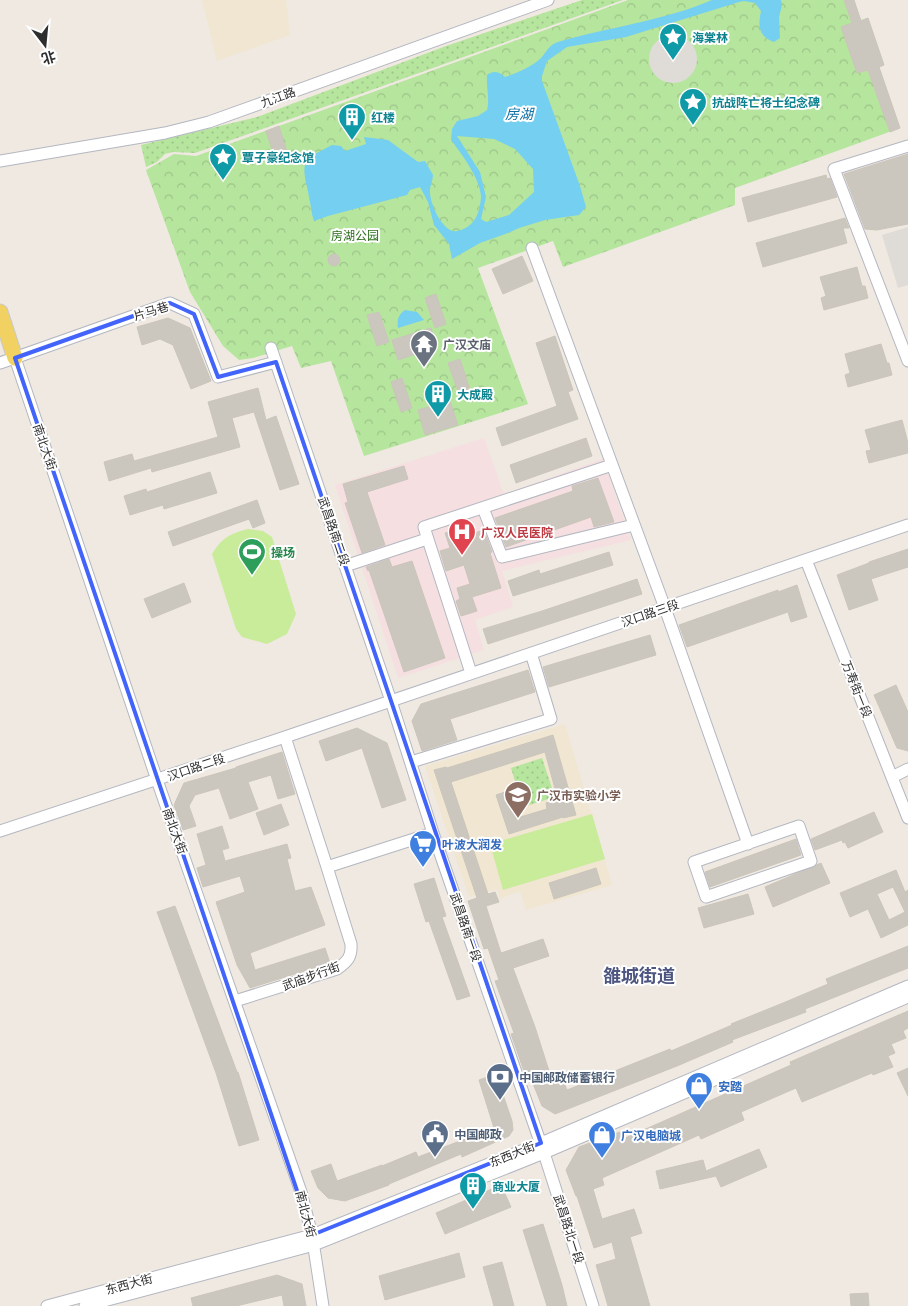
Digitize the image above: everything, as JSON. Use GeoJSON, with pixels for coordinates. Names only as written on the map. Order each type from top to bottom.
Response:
{"type":"FeatureCollection","features":[{"type":"Feature","properties":{"kind":"main road"},"geometry":{"type":"LineString","coordinates":[[0,312],[15,358]]}},
{"type":"Feature","properties":{"kind":"street","name":"九江路"},"geometry":{"type":"LineString","coordinates":[[0,160],[165,133],[209,122],[548,0]]}},
{"type":"Feature","properties":{"kind":"street"},"geometry":{"type":"LineString","coordinates":[[908,146],[834,169],[908,360]]}},
{"type":"Feature","properties":{"kind":"street"},"geometry":{"type":"LineString","coordinates":[[532,248],[665,608],[748,844]]}},
{"type":"Feature","properties":{"kind":"street","name":"片马巷"},"geometry":{"type":"LineString","coordinates":[[15,358],[170,303],[194,314],[218,377],[276,362]]}},
{"type":"Feature","properties":{"kind":"street","name":"武昌路南二段"},"geometry":{"type":"LineString","coordinates":[[271,348],[391,701]]}},
{"type":"Feature","properties":{"kind":"street"},"geometry":{"type":"LineString","coordinates":[[0,363],[15,358]]}},
{"type":"Feature","properties":{"kind":"street","name":"南北大街"},"geometry":{"type":"LineString","coordinates":[[15,358],[157,780],[301,1192],[313,1240],[323,1306]]}},
{"type":"Feature","properties":{"kind":"street"},"geometry":{"type":"LineString","coordinates":[[471,673],[424,527],[612,466]]}},
{"type":"Feature","properties":{"kind":"street"},"geometry":{"type":"LineString","coordinates":[[483,508],[502,557],[634,525]]}},
{"type":"Feature","properties":{"kind":"street","name":"汉口路三段"},"geometry":{"type":"LineString","coordinates":[[391,701],[908,525]]}},
{"type":"Feature","properties":{"kind":"street"},"geometry":{"type":"LineString","coordinates":[[346,566],[427,539]]}},
{"type":"Feature","properties":{"kind":"street","name":"万寿街一段"},"geometry":{"type":"LineString","coordinates":[[806,560],[908,818]]}},
{"type":"Feature","properties":{"kind":"street"},"geometry":{"type":"LineString","coordinates":[[411,762],[551,719],[531,653]]}},
{"type":"Feature","properties":{"kind":"street","name":"汉口路二段"},"geometry":{"type":"LineString","coordinates":[[0,830],[157,780],[391,701]]}},
{"type":"Feature","properties":{"kind":"street","name":"武昌路南一段"},"geometry":{"type":"LineString","coordinates":[[391,701],[433,833],[543,1148]]}},
{"type":"Feature","properties":{"kind":"street","name":"武庙步行街"},"geometry":{"type":"LineString","coordinates":[[235,1002],[337,969],[352,954],[352,944],[285,737]]}},
{"type":"Feature","properties":{"kind":"street"},"geometry":{"type":"LineString","coordinates":[[892,777],[908,769]]}},
{"type":"Feature","properties":{"kind":"street"},"geometry":{"type":"LineString","coordinates":[[799,826],[810,861],[706,897],[694,862],[748,844],[799,826]]}},
{"type":"Feature","properties":{"kind":"street"},"geometry":{"type":"LineString","coordinates":[[327,866],[433,833]]}},
{"type":"Feature","properties":{"kind":"street","name":"东西大街"},"geometry":{"type":"LineString","coordinates":[[543,1148],[908,986]]}},
{"type":"Feature","properties":{"kind":"street","name":"东西大街"},"geometry":{"type":"LineString","coordinates":[[85,1306],[313,1240],[543,1148],[908,997]]}},
{"type":"Feature","properties":{"kind":"street","name":"武昌路北一段"},"geometry":{"type":"LineString","coordinates":[[543,1148],[593,1306]]}},
{"type":"Feature","properties":{"kind":"street","name":"东西大街"},"geometry":{"type":"LineString","coordinates":[[47,1306],[313,1240]]}},
{"type":"Feature","properties":{"kind":"highlighted area"},"geometry":{"type":"Polygon","coordinates":[[[170,303],[194,314],[218,377],[276,362],[541,1143],[312,1235],[15,358],[170,303]]]}},
{"type":"Feature","properties":{"kind":"shaded area"},"geometry":{"type":"Polygon","coordinates":[[[202,0],[286,0],[290,35],[217,61],[202,0]]]}},
{"type":"Feature","properties":{"kind":"shaded area","name":"海棠林"},"geometry":{"type":"Polygon","coordinates":[[[673,35],[682,37],[690,42],[695,50],[697,59],[695,68],[690,76],[682,81],[673,83],[664,81],[656,76],[651,68],[649,59],[651,50],[656,42],[664,37],[673,35]]]}},
{"type":"Feature","properties":{"kind":"shaded area"},"geometry":{"type":"Polygon","coordinates":[[[908,227],[908,285],[898,288],[882,235],[908,227]]]}},
{"type":"Feature","properties":{"kind":"shaded area","name":"广汉人民医院"},"geometry":{"type":"Polygon","coordinates":[[[484,438],[504,494],[603,459],[631,540],[502,571],[513,607],[475,620],[484,650],[398,678],[335,485],[484,438]]]}},
{"type":"Feature","properties":{"kind":"shaded area","name":"广汉市实验小学"},"geometry":{"type":"Polygon","coordinates":[[[565,724],[612,885],[526,910],[520,891],[500,899],[497,889],[469,897],[425,766],[565,724]]]}},
{"type":"Feature","properties":{"kind":"green space"},"geometry":{"type":"Polygon","coordinates":[[[582,0],[623,0],[195,153],[173,152],[165,154],[157,162],[146,167],[141,145],[257,117],[446,46],[582,0]]]}},
{"type":"Feature","properties":{"kind":"green space","name":"房湖公园"},"geometry":{"type":"Polygon","coordinates":[[[628,0],[854,0],[861,20],[868,18],[884,65],[879,67],[900,128],[735,188],[735,205],[563,267],[553,241],[478,268],[528,404],[364,456],[331,361],[301,368],[292,346],[253,358],[239,360],[223,346],[190,292],[146,170],[174,154],[196,156],[628,0]]]}},
{"type":"Feature","properties":{"kind":"green space","name":"操场"},"geometry":{"type":"Polygon","coordinates":[[[248,529],[263,531],[272,537],[296,614],[287,634],[267,644],[242,637],[236,629],[212,554],[227,537],[248,529]]]}},
{"type":"Feature","properties":{"kind":"green space"},"geometry":{"type":"Polygon","coordinates":[[[542,758],[555,797],[523,807],[511,768],[542,758]]]}},
{"type":"Feature","properties":{"kind":"green space"},"geometry":{"type":"Polygon","coordinates":[[[592,814],[605,859],[503,890],[490,844],[592,814]]]}},
{"type":"Feature","properties":{"kind":"water","name":"房湖"},"geometry":{"type":"Polygon","coordinates":[[[712,0],[781,0],[782,5],[779,17],[780,38],[774,42],[762,34],[760,30],[761,11],[755,3],[744,1],[626,37],[567,47],[547,61],[542,81],[586,207],[579,215],[545,220],[519,228],[480,243],[452,259],[449,244],[434,225],[428,202],[420,187],[410,190],[407,195],[314,221],[304,173],[307,158],[332,145],[341,146],[345,151],[366,144],[364,137],[388,140],[418,162],[425,161],[433,175],[430,193],[432,203],[439,218],[451,231],[466,228],[476,217],[481,197],[478,183],[470,167],[451,140],[452,129],[457,121],[478,116],[487,110],[487,75],[496,72],[505,77],[519,72],[538,61],[550,47],[558,42],[655,19],[712,0]],[[457,136],[480,172],[486,197],[481,219],[486,222],[509,215],[534,192],[533,169],[515,149],[494,139],[457,136]]]}},
{"type":"Feature","properties":{"kind":"water"},"geometry":{"type":"Polygon","coordinates":[[[405,310],[417,312],[424,320],[398,328],[398,318],[405,310]]]}},
{"type":"Feature","properties":{"kind":"building"},"geometry":{"type":"Polygon","coordinates":[[[844,0],[854,0],[861,21],[868,18],[884,65],[879,67],[900,128],[890,132],[868,70],[857,73],[841,27],[852,23],[844,0]]]}},
{"type":"Feature","properties":{"kind":"building"},"geometry":{"type":"Polygon","coordinates":[[[279,126],[289,158],[276,162],[266,131],[279,126]]]}},
{"type":"Feature","properties":{"kind":"building"},"geometry":{"type":"Polygon","coordinates":[[[908,154],[908,224],[877,230],[865,229],[844,174],[908,154]]]}},
{"type":"Feature","properties":{"kind":"building"},"geometry":{"type":"Polygon","coordinates":[[[826,175],[827,179],[830,178],[837,197],[748,222],[742,198],[826,175]]]}},
{"type":"Feature","properties":{"kind":"building"},"geometry":{"type":"Polygon","coordinates":[[[845,218],[849,228],[843,228],[847,243],[763,267],[756,243],[845,218]]]}},
{"type":"Feature","properties":{"kind":"building"},"geometry":{"type":"Polygon","coordinates":[[[336,254],[339,255],[339,265],[332,266],[329,265],[328,258],[329,255],[336,254]]]}},
{"type":"Feature","properties":{"kind":"building"},"geometry":{"type":"Polygon","coordinates":[[[522,256],[533,281],[503,294],[492,269],[522,256]]]}},
{"type":"Feature","properties":{"kind":"building"},"geometry":{"type":"Polygon","coordinates":[[[857,267],[862,286],[865,286],[868,298],[824,310],[821,298],[826,296],[820,277],[857,267]]]}},
{"type":"Feature","properties":{"kind":"building"},"geometry":{"type":"Polygon","coordinates":[[[436,294],[446,324],[435,328],[425,298],[436,294]]]}},
{"type":"Feature","properties":{"kind":"building"},"geometry":{"type":"Polygon","coordinates":[[[379,312],[389,342],[377,346],[367,315],[379,312]]]}},
{"type":"Feature","properties":{"kind":"building"},"geometry":{"type":"Polygon","coordinates":[[[168,318],[190,328],[211,381],[191,389],[173,345],[160,339],[142,345],[137,327],[168,318]]]}},
{"type":"Feature","properties":{"kind":"building"},"geometry":{"type":"Polygon","coordinates":[[[431,328],[437,347],[398,360],[392,340],[431,328]]]}},
{"type":"Feature","properties":{"kind":"building"},"geometry":{"type":"Polygon","coordinates":[[[555,336],[573,390],[568,392],[578,419],[502,446],[496,428],[557,406],[536,343],[555,336]]]}},
{"type":"Feature","properties":{"kind":"building"},"geometry":{"type":"Polygon","coordinates":[[[881,344],[892,375],[848,387],[845,375],[850,373],[845,354],[881,344]]]}},
{"type":"Feature","properties":{"kind":"building"},"geometry":{"type":"Polygon","coordinates":[[[460,359],[470,390],[459,394],[448,363],[460,359]]]}},
{"type":"Feature","properties":{"kind":"building"},"geometry":{"type":"Polygon","coordinates":[[[402,378],[412,408],[401,412],[391,382],[402,378]]]}},
{"type":"Feature","properties":{"kind":"building"},"geometry":{"type":"Polygon","coordinates":[[[258,388],[266,420],[276,416],[299,484],[280,490],[254,412],[232,418],[240,447],[152,472],[151,468],[109,481],[104,462],[132,454],[134,461],[218,437],[208,402],[258,388]]]}},
{"type":"Feature","properties":{"kind":"building","name":"大成殿"},"geometry":{"type":"Polygon","coordinates":[[[450,401],[458,425],[425,435],[418,410],[450,401]]]}},
{"type":"Feature","properties":{"kind":"building"},"geometry":{"type":"Polygon","coordinates":[[[902,420],[908,443],[908,453],[869,463],[866,451],[871,450],[865,430],[902,420]]]}},
{"type":"Feature","properties":{"kind":"building"},"geometry":{"type":"Polygon","coordinates":[[[586,438],[592,456],[516,483],[510,465],[586,438]]]}},
{"type":"Feature","properties":{"kind":"building"},"geometry":{"type":"Polygon","coordinates":[[[404,466],[408,479],[367,492],[385,545],[362,553],[345,503],[348,502],[343,484],[404,466]]]}},
{"type":"Feature","properties":{"kind":"building"},"geometry":{"type":"Polygon","coordinates":[[[210,472],[217,493],[164,509],[163,505],[130,515],[124,496],[146,489],[147,492],[210,472]]]}},
{"type":"Feature","properties":{"kind":"building"},"geometry":{"type":"Polygon","coordinates":[[[598,478],[614,522],[594,527],[591,517],[506,547],[495,518],[573,491],[572,486],[598,478]]]}},
{"type":"Feature","properties":{"kind":"building"},"geometry":{"type":"Polygon","coordinates":[[[257,500],[265,523],[253,528],[249,519],[173,546],[168,532],[257,500]]]}},
{"type":"Feature","properties":{"kind":"building"},"geometry":{"type":"Polygon","coordinates":[[[465,527],[468,535],[484,530],[501,588],[472,597],[477,611],[461,616],[456,601],[460,599],[457,588],[470,584],[464,565],[446,571],[440,551],[450,548],[445,533],[465,527]]]}},
{"type":"Feature","properties":{"kind":"building"},"geometry":{"type":"Polygon","coordinates":[[[908,549],[908,567],[871,579],[878,600],[849,610],[837,575],[908,549]]]}},
{"type":"Feature","properties":{"kind":"building"},"geometry":{"type":"Polygon","coordinates":[[[609,552],[613,565],[513,596],[508,581],[539,570],[540,574],[609,552]]]}},
{"type":"Feature","properties":{"kind":"building"},"geometry":{"type":"Polygon","coordinates":[[[389,559],[392,567],[412,561],[445,658],[404,672],[369,570],[366,567],[389,559]]]}},
{"type":"Feature","properties":{"kind":"building"},"geometry":{"type":"Polygon","coordinates":[[[637,579],[642,594],[488,644],[483,629],[637,579]]]}},
{"type":"Feature","properties":{"kind":"building"},"geometry":{"type":"Polygon","coordinates":[[[184,583],[191,602],[152,618],[144,599],[184,583]]]}},
{"type":"Feature","properties":{"kind":"building"},"geometry":{"type":"Polygon","coordinates":[[[797,585],[807,617],[791,622],[788,612],[687,647],[679,625],[797,585]]]}},
{"type":"Feature","properties":{"kind":"building"},"geometry":{"type":"Polygon","coordinates":[[[650,635],[656,655],[549,687],[543,667],[650,635]]]}},
{"type":"Feature","properties":{"kind":"building"},"geometry":{"type":"Polygon","coordinates":[[[528,670],[535,692],[450,719],[457,740],[422,751],[412,721],[421,704],[528,670]]]}},
{"type":"Feature","properties":{"kind":"building"},"geometry":{"type":"Polygon","coordinates":[[[896,685],[908,712],[908,751],[897,748],[874,695],[896,685]]]}},
{"type":"Feature","properties":{"kind":"building"},"geometry":{"type":"Polygon","coordinates":[[[357,728],[387,743],[406,800],[382,808],[362,748],[326,761],[319,741],[357,728]]]}},
{"type":"Feature","properties":{"kind":"building"},"geometry":{"type":"Polygon","coordinates":[[[553,735],[576,815],[563,817],[509,834],[496,795],[508,791],[517,818],[547,809],[546,803],[558,800],[545,752],[451,782],[488,894],[495,892],[499,902],[486,906],[501,953],[543,939],[549,956],[513,968],[550,1074],[559,1070],[567,1090],[670,1049],[671,1051],[828,984],[826,979],[908,946],[908,968],[805,1009],[806,1012],[732,1040],[733,1042],[677,1066],[555,1114],[542,1106],[530,1076],[526,1077],[511,1034],[514,1033],[495,981],[499,980],[488,948],[484,949],[468,901],[477,898],[434,770],[447,768],[553,735]]]}},
{"type":"Feature","properties":{"kind":"building"},"geometry":{"type":"Polygon","coordinates":[[[282,752],[295,794],[278,799],[271,775],[248,782],[258,809],[230,819],[219,788],[195,795],[189,806],[196,826],[183,830],[174,805],[184,783],[282,752]]]}},
{"type":"Feature","properties":{"kind":"building"},"geometry":{"type":"Polygon","coordinates":[[[281,804],[289,825],[264,835],[256,813],[281,804]]]}},
{"type":"Feature","properties":{"kind":"building"},"geometry":{"type":"Polygon","coordinates":[[[874,812],[883,832],[848,848],[842,840],[815,850],[811,839],[874,812]]]}},
{"type":"Feature","properties":{"kind":"building"},"geometry":{"type":"Polygon","coordinates":[[[222,826],[229,848],[222,850],[225,861],[287,844],[291,858],[287,859],[295,891],[311,887],[325,925],[250,953],[255,970],[325,948],[330,963],[250,988],[237,965],[216,902],[245,892],[240,876],[203,887],[197,868],[206,865],[197,834],[222,826]]]}},
{"type":"Feature","properties":{"kind":"building"},"geometry":{"type":"Polygon","coordinates":[[[796,839],[801,855],[710,887],[705,872],[796,839]]]}},
{"type":"Feature","properties":{"kind":"building"},"geometry":{"type":"Polygon","coordinates":[[[821,863],[830,883],[773,907],[765,887],[821,863]]]}},
{"type":"Feature","properties":{"kind":"building"},"geometry":{"type":"Polygon","coordinates":[[[596,868],[601,884],[554,899],[549,883],[596,868]]]}},
{"type":"Feature","properties":{"kind":"building"},"geometry":{"type":"Polygon","coordinates":[[[896,870],[905,892],[908,890],[908,925],[881,938],[868,909],[850,917],[840,893],[896,870]],[[893,887],[877,894],[889,920],[905,912],[893,887]]]}},
{"type":"Feature","properties":{"kind":"building"},"geometry":{"type":"Polygon","coordinates":[[[434,878],[446,916],[442,917],[470,996],[457,1000],[429,921],[426,922],[414,884],[434,878]]]}},
{"type":"Feature","properties":{"kind":"building"},"geometry":{"type":"Polygon","coordinates":[[[748,894],[754,914],[704,928],[698,908],[748,894]]]}},
{"type":"Feature","properties":{"kind":"building"},"geometry":{"type":"Polygon","coordinates":[[[175,906],[238,1072],[259,1140],[239,1146],[216,1073],[157,912],[175,906]]]}},
{"type":"Feature","properties":{"kind":"building"},"geometry":{"type":"Polygon","coordinates":[[[908,1011],[908,1028],[903,1031],[906,1038],[891,1044],[895,1053],[888,1056],[893,1067],[873,1075],[872,1073],[802,1102],[796,1088],[741,1112],[744,1120],[701,1139],[699,1135],[602,1178],[604,1185],[593,1189],[602,1219],[634,1209],[642,1233],[630,1237],[650,1306],[608,1306],[596,1265],[616,1259],[612,1242],[594,1248],[577,1196],[566,1170],[579,1147],[620,1132],[623,1139],[791,1065],[790,1062],[908,1011]]]}},
{"type":"Feature","properties":{"kind":"building"},"geometry":{"type":"Polygon","coordinates":[[[908,1068],[908,1096],[897,1073],[908,1068]]]}},
{"type":"Feature","properties":{"kind":"building"},"geometry":{"type":"Polygon","coordinates":[[[496,1074],[512,1121],[513,1130],[509,1136],[462,1157],[461,1154],[389,1185],[345,1201],[328,1198],[318,1188],[311,1171],[331,1164],[337,1181],[416,1152],[418,1157],[494,1128],[479,1080],[496,1074]]]}},
{"type":"Feature","properties":{"kind":"building"},"geometry":{"type":"Polygon","coordinates":[[[759,1149],[767,1167],[721,1187],[716,1176],[660,1189],[656,1171],[703,1160],[706,1171],[759,1149]]]}},
{"type":"Feature","properties":{"kind":"building","name":"商业大厦"},"geometry":{"type":"Polygon","coordinates":[[[501,1185],[511,1207],[445,1234],[436,1213],[501,1185]]]}},
{"type":"Feature","properties":{"kind":"building"},"geometry":{"type":"Polygon","coordinates":[[[543,1224],[567,1306],[547,1306],[523,1230],[543,1224]]]}},
{"type":"Feature","properties":{"kind":"building"},"geometry":{"type":"Polygon","coordinates":[[[459,1253],[465,1277],[385,1300],[379,1276],[459,1253]]]}},
{"type":"Feature","properties":{"kind":"building"},"geometry":{"type":"Polygon","coordinates":[[[502,1262],[514,1306],[494,1306],[483,1267],[502,1262]]]}},
{"type":"Feature","properties":{"kind":"building"},"geometry":{"type":"Polygon","coordinates":[[[277,1275],[302,1284],[306,1306],[284,1306],[282,1295],[236,1306],[193,1306],[191,1298],[277,1275]]]}},
{"type":"Feature","properties":{"kind":"building"},"geometry":{"type":"Polygon","coordinates":[[[868,1293],[869,1306],[851,1306],[850,1294],[868,1293]]]}},
{"type":"Feature","properties":{"kind":"place","name":"海棠林"},"geometry":{"type":"Point","coordinates":[673,61]}},
{"type":"Feature","properties":{"kind":"place","name":"抗战阵亡将士纪念碑"},"geometry":{"type":"Point","coordinates":[693,126]}},
{"type":"Feature","properties":{"kind":"place","name":"红楼"},"geometry":{"type":"Point","coordinates":[352,141]}},
{"type":"Feature","properties":{"kind":"place","name":"覃子豪纪念馆"},"geometry":{"type":"Point","coordinates":[223,181]}},
{"type":"Feature","properties":{"kind":"place","name":"广汉文庙"},"geometry":{"type":"Point","coordinates":[424,368]}},
{"type":"Feature","properties":{"kind":"place","name":"大成殿"},"geometry":{"type":"Point","coordinates":[438,418]}},
{"type":"Feature","properties":{"kind":"place","name":"广汉人民医院"},"geometry":{"type":"Point","coordinates":[462,556]}},
{"type":"Feature","properties":{"kind":"place","name":"操场"},"geometry":{"type":"Point","coordinates":[252,576]}},
{"type":"Feature","properties":{"kind":"place","name":"广汉市实验小学"},"geometry":{"type":"Point","coordinates":[518,819]}},
{"type":"Feature","properties":{"kind":"place","name":"叶波大润发"},"geometry":{"type":"Point","coordinates":[423,868]}},
{"type":"Feature","properties":{"kind":"place","name":"中国邮政储蓄银行"},"geometry":{"type":"Point","coordinates":[500,1101]}},
{"type":"Feature","properties":{"kind":"place","name":"安踏"},"geometry":{"type":"Point","coordinates":[699,1110]}},
{"type":"Feature","properties":{"kind":"place","name":"中国邮政"},"geometry":{"type":"Point","coordinates":[435,1158]}},
{"type":"Feature","properties":{"kind":"place","name":"广汉电脑城"},"geometry":{"type":"Point","coordinates":[602,1159]}},
{"type":"Feature","properties":{"kind":"place","name":"商业大厦"},"geometry":{"type":"Point","coordinates":[473,1210]}},
{"type":"Feature","properties":{"kind":"district","name":"雒城街道"},"geometry":{"type":"Point","coordinates":[639,975]}}]}
